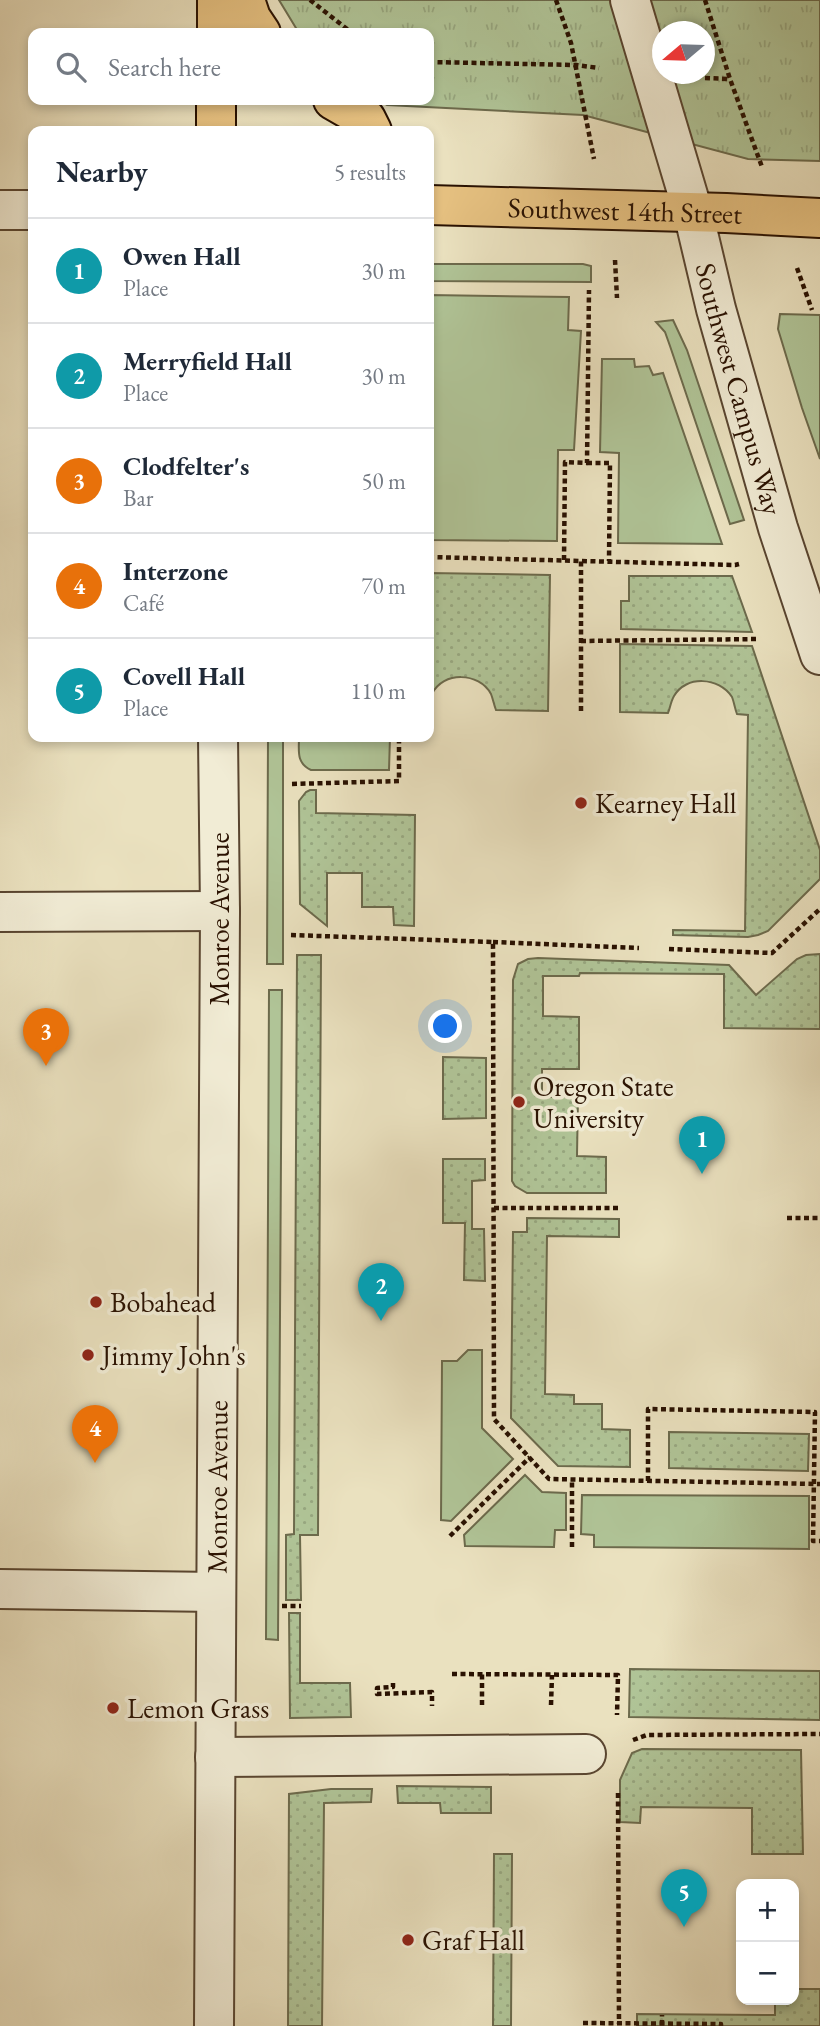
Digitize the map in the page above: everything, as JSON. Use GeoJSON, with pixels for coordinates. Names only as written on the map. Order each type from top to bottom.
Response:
{"type":"FeatureCollection","features":[{"type":"Feature","properties":{"kind":"main road"},"geometry":{"type":"LineString","coordinates":[[216,28],[217,0]]}},
{"type":"Feature","properties":{"kind":"main road"},"geometry":{"type":"LineString","coordinates":[[245,0],[258,28]]}},
{"type":"Feature","properties":{"kind":"main road"},"geometry":{"type":"LineString","coordinates":[[216,105],[216,126]]}},
{"type":"Feature","properties":{"kind":"main road"},"geometry":{"type":"LineString","coordinates":[[342,105],[366,119],[370,126]]}},
{"type":"Feature","properties":{"kind":"main road","name":"Southwest 14th Street"},"geometry":{"type":"LineString","coordinates":[[434,205],[820,218]]}},
{"type":"Feature","properties":{"kind":"street","name":"Southwest Campus Way"},"geometry":{"type":"LineString","coordinates":[[630,0],[652,75]]}},
{"type":"Feature","properties":{"kind":"street","name":"Southwest Campus Way"},"geometry":{"type":"LineString","coordinates":[[655,84],[693,212],[720,322],[784,547],[818,646]]}},
{"type":"Feature","properties":{"kind":"street"},"geometry":{"type":"LineString","coordinates":[[0,210],[28,210]]}},
{"type":"Feature","properties":{"kind":"street","name":"Monroe Avenue"},"geometry":{"type":"LineString","coordinates":[[214,2026],[220,911],[218,742]]}},
{"type":"Feature","properties":{"kind":"street"},"geometry":{"type":"LineString","coordinates":[[0,912],[220,911]]}},
{"type":"Feature","properties":{"kind":"street"},"geometry":{"type":"LineString","coordinates":[[0,1589],[216,1592]]}},
{"type":"Feature","properties":{"kind":"street"},"geometry":{"type":"LineString","coordinates":[[215,1757],[586,1755]]}},
{"type":"Feature","properties":{"kind":"path"},"geometry":{"type":"LineString","coordinates":[[310,0],[346,28]]}},
{"type":"Feature","properties":{"kind":"path"},"geometry":{"type":"LineString","coordinates":[[556,0],[576,65],[614,253],[617,298]]}},
{"type":"Feature","properties":{"kind":"path"},"geometry":{"type":"LineString","coordinates":[[705,0],[730,79],[812,310]]}},
{"type":"Feature","properties":{"kind":"path"},"geometry":{"type":"LineString","coordinates":[[434,62],[576,65],[652,75]]}},
{"type":"Feature","properties":{"kind":"path"},"geometry":{"type":"LineString","coordinates":[[715,78],[730,79]]}},
{"type":"Feature","properties":{"kind":"path"},"geometry":{"type":"LineString","coordinates":[[587,463],[589,290]]}},
{"type":"Feature","properties":{"kind":"path"},"geometry":{"type":"LineString","coordinates":[[564,560],[565,462],[610,463],[609,561]]}},
{"type":"Feature","properties":{"kind":"path"},"geometry":{"type":"LineString","coordinates":[[434,556],[735,565],[784,547]]}},
{"type":"Feature","properties":{"kind":"path"},"geometry":{"type":"LineString","coordinates":[[581,560],[581,711]]}},
{"type":"Feature","properties":{"kind":"path"},"geometry":{"type":"LineString","coordinates":[[581,640],[759,639]]}},
{"type":"Feature","properties":{"kind":"path"},"geometry":{"type":"LineString","coordinates":[[292,784],[398,781],[399,742]]}},
{"type":"Feature","properties":{"kind":"path"},"geometry":{"type":"LineString","coordinates":[[669,949],[772,953],[820,909]]}},
{"type":"Feature","properties":{"kind":"path"},"geometry":{"type":"LineString","coordinates":[[291,935],[639,948]]}},
{"type":"Feature","properties":{"kind":"path"},"geometry":{"type":"LineString","coordinates":[[492,942],[494,1419],[549,1479],[817,1484]]}},
{"type":"Feature","properties":{"kind":"path"},"geometry":{"type":"LineString","coordinates":[[494,1208],[619,1208]]}},
{"type":"Feature","properties":{"kind":"path"},"geometry":{"type":"LineString","coordinates":[[787,1218],[820,1218]]}},
{"type":"Feature","properties":{"kind":"path"},"geometry":{"type":"LineString","coordinates":[[648,1481],[648,1409],[815,1412],[817,1484],[813,1541],[820,1541]]}},
{"type":"Feature","properties":{"kind":"path"},"geometry":{"type":"LineString","coordinates":[[450,1536],[530,1457]]}},
{"type":"Feature","properties":{"kind":"path"},"geometry":{"type":"LineString","coordinates":[[572,1480],[572,1547]]}},
{"type":"Feature","properties":{"kind":"path"},"geometry":{"type":"LineString","coordinates":[[282,1606],[301,1606]]}},
{"type":"Feature","properties":{"kind":"path"},"geometry":{"type":"LineString","coordinates":[[393,1683],[393,1687],[377,1688],[377,1694],[432,1692],[432,1705]]}},
{"type":"Feature","properties":{"kind":"path"},"geometry":{"type":"LineString","coordinates":[[586,1755],[647,1735],[820,1734]]}},
{"type":"Feature","properties":{"kind":"path"},"geometry":{"type":"LineString","coordinates":[[662,2015],[662,2026]]}},
{"type":"Feature","properties":{"kind":"path"},"geometry":{"type":"LineString","coordinates":[[583,2023],[720,2026]]}},
{"type":"Feature","properties":{"kind":"green space"},"geometry":{"type":"Polygon","coordinates":[[[279,0],[820,0],[820,161],[748,159],[583,115],[387,105],[434,105],[434,28],[296,28],[279,0]]]}},
{"type":"Feature","properties":{"kind":"green space"},"geometry":{"type":"Polygon","coordinates":[[[434,264],[583,264],[591,266],[591,282],[434,281],[434,264]]]}},
{"type":"Feature","properties":{"kind":"green space"},"geometry":{"type":"Polygon","coordinates":[[[434,295],[569,297],[568,330],[581,331],[574,450],[558,450],[557,541],[434,540],[434,295]]]}},
{"type":"Feature","properties":{"kind":"green space"},"geometry":{"type":"Polygon","coordinates":[[[780,314],[820,315],[820,459],[778,329],[780,314]]]}},
{"type":"Feature","properties":{"kind":"green space"},"geometry":{"type":"Polygon","coordinates":[[[673,320],[687,350],[744,520],[730,524],[665,332],[656,322],[673,320]]]}},
{"type":"Feature","properties":{"kind":"green space"},"geometry":{"type":"Polygon","coordinates":[[[602,359],[634,359],[635,367],[649,366],[653,375],[663,373],[722,544],[618,543],[619,453],[600,452],[602,359]]]}},
{"type":"Feature","properties":{"kind":"green space"},"geometry":{"type":"Polygon","coordinates":[[[434,573],[550,575],[548,711],[496,710],[491,694],[478,681],[470,678],[452,678],[434,690],[434,573]]]}},
{"type":"Feature","properties":{"kind":"green space"},"geometry":{"type":"Polygon","coordinates":[[[629,576],[732,576],[752,632],[621,629],[621,601],[629,601],[629,576]]]}},
{"type":"Feature","properties":{"kind":"green space"},"geometry":{"type":"Polygon","coordinates":[[[620,644],[752,646],[820,850],[820,879],[768,931],[748,937],[673,935],[673,930],[745,931],[748,715],[737,714],[732,697],[726,690],[719,685],[703,681],[686,684],[679,689],[668,713],[620,712],[620,644]]]}},
{"type":"Feature","properties":{"kind":"green space"},"geometry":{"type":"Polygon","coordinates":[[[268,742],[283,742],[283,964],[267,964],[268,742]]]}},
{"type":"Feature","properties":{"kind":"green space"},"geometry":{"type":"Polygon","coordinates":[[[299,742],[390,742],[389,770],[311,770],[303,764],[299,742]]]}},
{"type":"Feature","properties":{"kind":"green space"},"geometry":{"type":"Polygon","coordinates":[[[310,790],[316,790],[316,813],[415,815],[414,926],[394,925],[393,907],[362,907],[362,873],[327,873],[327,926],[300,904],[299,801],[310,790]]]}},
{"type":"Feature","properties":{"kind":"green space"},"geometry":{"type":"Polygon","coordinates":[[[820,954],[820,1029],[724,1028],[724,974],[580,973],[579,976],[543,976],[543,1016],[579,1017],[579,1069],[542,1069],[542,1097],[578,1097],[577,1156],[606,1157],[606,1193],[527,1193],[515,1186],[512,1181],[513,980],[518,964],[538,958],[729,965],[756,995],[797,959],[820,954]]]}},
{"type":"Feature","properties":{"kind":"green space"},"geometry":{"type":"Polygon","coordinates":[[[297,955],[321,955],[318,1535],[300,1535],[301,1600],[286,1600],[286,1535],[294,1534],[297,955]]]}},
{"type":"Feature","properties":{"kind":"green space"},"geometry":{"type":"Polygon","coordinates":[[[269,990],[282,990],[278,1640],[266,1639],[269,990]]]}},
{"type":"Feature","properties":{"kind":"green space"},"geometry":{"type":"Polygon","coordinates":[[[443,1057],[486,1058],[486,1118],[443,1119],[443,1057]]]}},
{"type":"Feature","properties":{"kind":"green space"},"geometry":{"type":"Polygon","coordinates":[[[443,1159],[485,1159],[485,1180],[472,1181],[472,1229],[484,1229],[485,1281],[464,1280],[465,1223],[443,1223],[443,1159]]]}},
{"type":"Feature","properties":{"kind":"green space"},"geometry":{"type":"Polygon","coordinates":[[[527,1218],[619,1219],[619,1237],[547,1236],[545,1394],[574,1395],[574,1404],[602,1404],[602,1429],[630,1430],[630,1467],[558,1466],[511,1418],[513,1232],[527,1232],[527,1218]]]}},
{"type":"Feature","properties":{"kind":"green space"},"geometry":{"type":"Polygon","coordinates":[[[468,1350],[482,1350],[482,1428],[513,1459],[451,1521],[441,1520],[442,1361],[457,1361],[468,1350]]]}},
{"type":"Feature","properties":{"kind":"green space"},"geometry":{"type":"Polygon","coordinates":[[[669,1432],[809,1434],[808,1471],[669,1468],[669,1432]]]}},
{"type":"Feature","properties":{"kind":"green space"},"geometry":{"type":"Polygon","coordinates":[[[525,1475],[542,1492],[566,1493],[566,1530],[555,1530],[554,1547],[465,1546],[464,1535],[525,1475]]]}},
{"type":"Feature","properties":{"kind":"green space"},"geometry":{"type":"Polygon","coordinates":[[[582,1495],[809,1496],[809,1549],[594,1547],[594,1535],[581,1534],[582,1495]]]}},
{"type":"Feature","properties":{"kind":"green space"},"geometry":{"type":"Polygon","coordinates":[[[289,1613],[300,1613],[300,1683],[350,1683],[351,1717],[290,1718],[289,1613]]]}},
{"type":"Feature","properties":{"kind":"green space"},"geometry":{"type":"Polygon","coordinates":[[[630,1669],[820,1671],[820,1720],[629,1717],[630,1669]]]}},
{"type":"Feature","properties":{"kind":"green space"},"geometry":{"type":"Polygon","coordinates":[[[642,1749],[801,1750],[803,1854],[752,1854],[752,1808],[641,1807],[640,1823],[620,1822],[620,1780],[632,1753],[642,1749]]]}},
{"type":"Feature","properties":{"kind":"green space"},"geometry":{"type":"Polygon","coordinates":[[[397,1786],[491,1787],[491,1813],[441,1813],[440,1803],[398,1803],[397,1786]]]}},
{"type":"Feature","properties":{"kind":"green space"},"geometry":{"type":"Polygon","coordinates":[[[331,1789],[372,1789],[371,1802],[324,1803],[322,2026],[288,2026],[289,1794],[331,1789]]]}},
{"type":"Feature","properties":{"kind":"green space"},"geometry":{"type":"Polygon","coordinates":[[[494,1854],[512,1854],[511,2026],[493,2026],[494,1854]]]}},
{"type":"Feature","properties":{"kind":"green space"},"geometry":{"type":"Polygon","coordinates":[[[799,1989],[820,1989],[820,2026],[637,2026],[637,2014],[775,2015],[775,2005],[799,2005],[799,1989]]]}},
{"type":"Feature","properties":{"kind":"place","name":"Kearney Hall"},"geometry":{"type":"Point","coordinates":[581,803]}},
{"type":"Feature","properties":{"kind":"place","name":"Clodfelter's"},"geometry":{"type":"Point","coordinates":[46,1066]}},
{"type":"Feature","properties":{"kind":"place","name":"Oregon State University"},"geometry":{"type":"Point","coordinates":[519,1102]}},
{"type":"Feature","properties":{"kind":"place","name":"Owen Hall"},"geometry":{"type":"Point","coordinates":[702,1174]}},
{"type":"Feature","properties":{"kind":"place","name":"Bobahead"},"geometry":{"type":"Point","coordinates":[96,1302]}},
{"type":"Feature","properties":{"kind":"place","name":"Merryfield Hall"},"geometry":{"type":"Point","coordinates":[381,1321]}},
{"type":"Feature","properties":{"kind":"place","name":"Jimmy John's"},"geometry":{"type":"Point","coordinates":[88,1355]}},
{"type":"Feature","properties":{"kind":"place","name":"Interzone"},"geometry":{"type":"Point","coordinates":[95,1463]}},
{"type":"Feature","properties":{"kind":"place","name":"Lemon Grass"},"geometry":{"type":"Point","coordinates":[113,1708]}},
{"type":"Feature","properties":{"kind":"place","name":"Covell Hall"},"geometry":{"type":"Point","coordinates":[684,1927]}},
{"type":"Feature","properties":{"kind":"place","name":"Graf Hall"},"geometry":{"type":"Point","coordinates":[408,1940]}}]}
